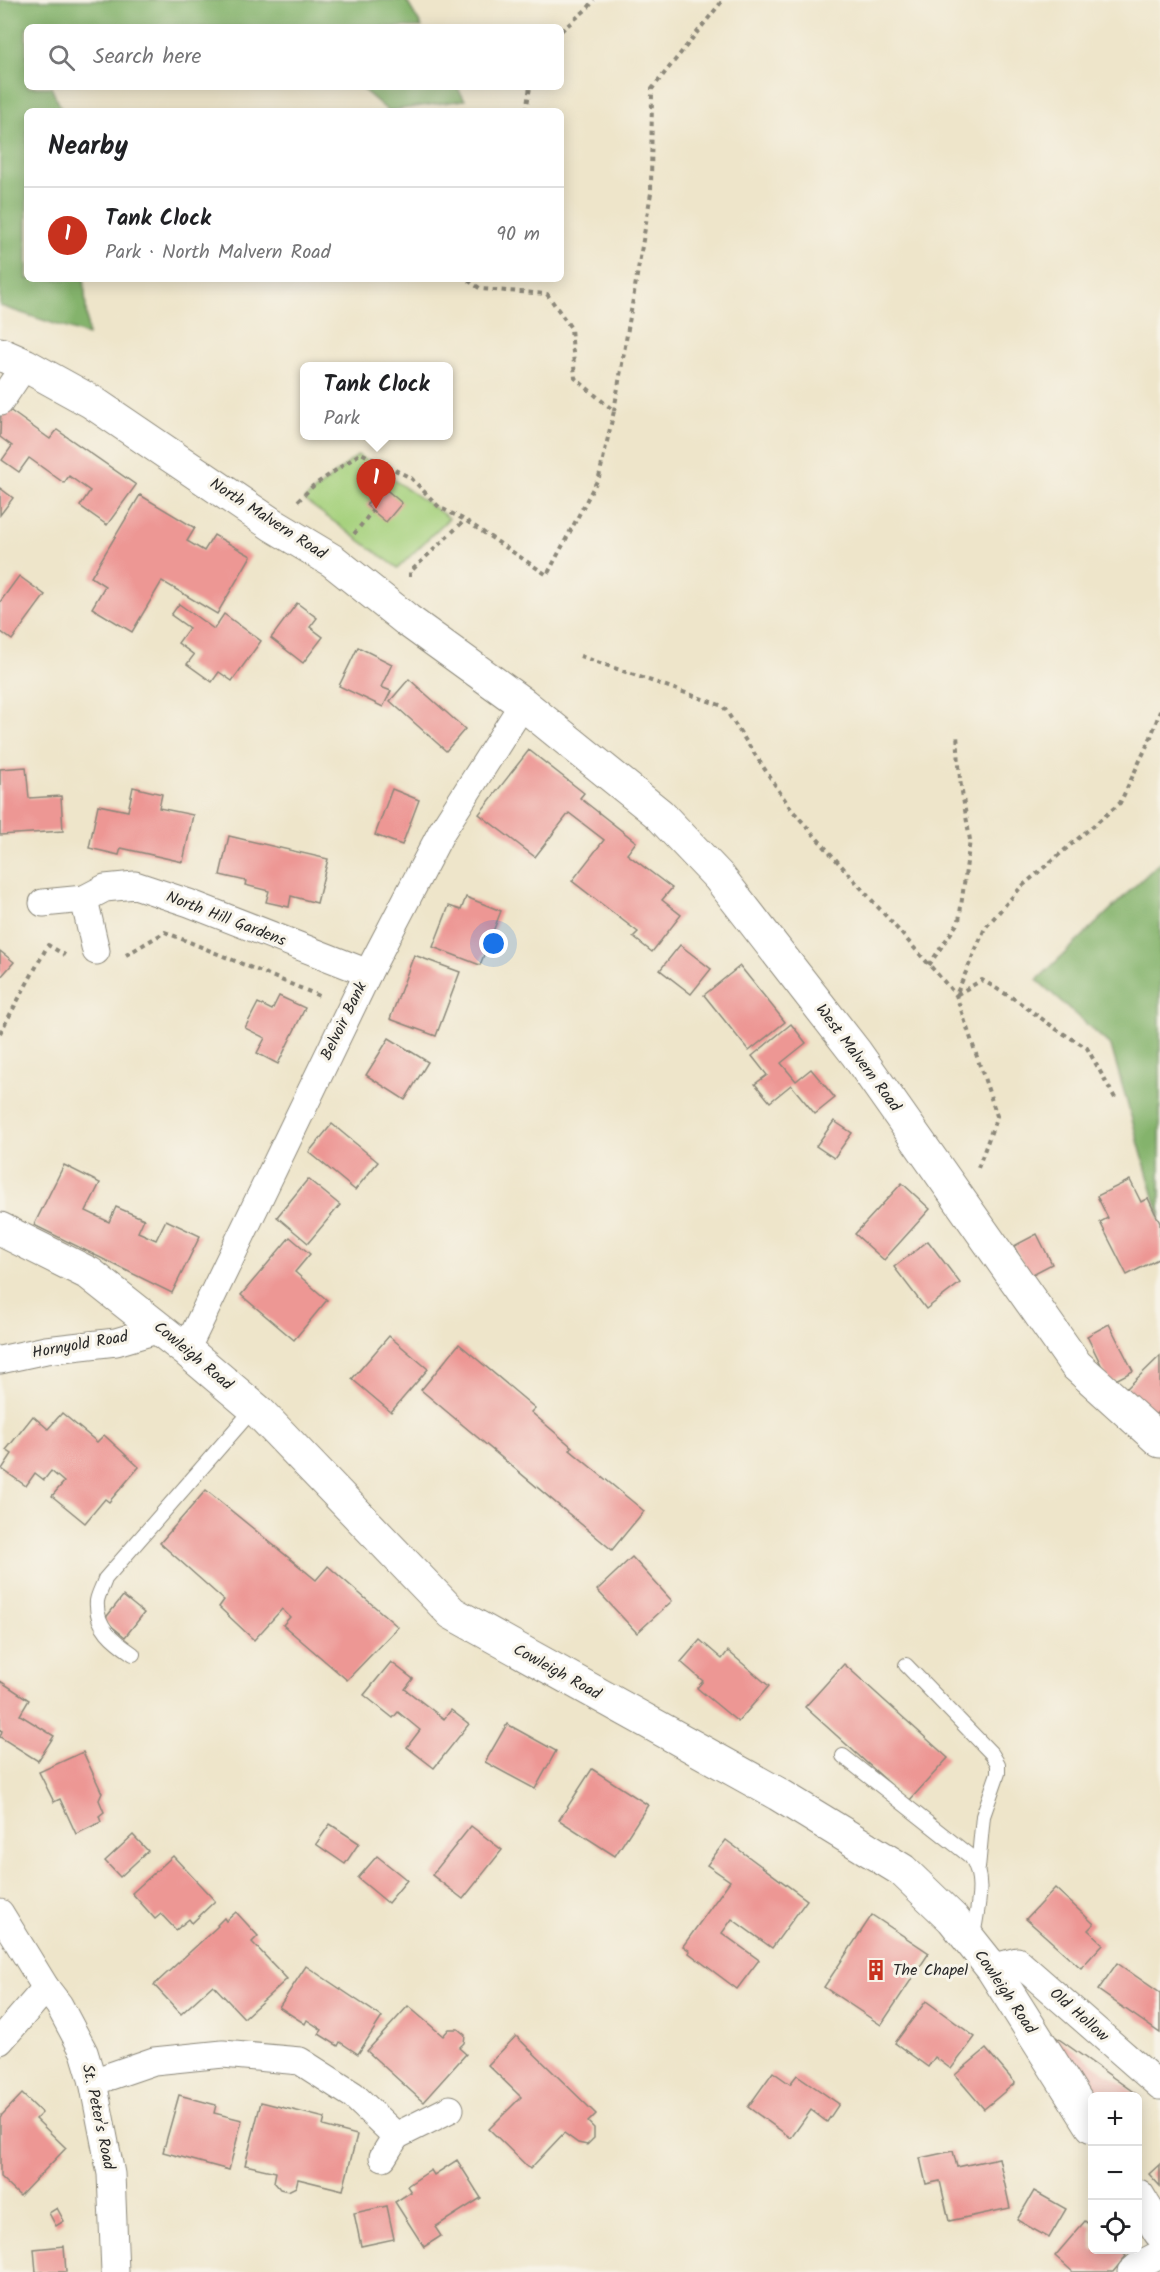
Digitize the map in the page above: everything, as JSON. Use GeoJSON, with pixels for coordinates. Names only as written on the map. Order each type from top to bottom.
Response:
{"type":"FeatureCollection","features":[{"type":"Feature","properties":{"kind":"main road","name":"North Malvern Road"},"geometry":{"type":"LineString","coordinates":[[13,360],[92,402],[273,525],[333,561],[407,620],[523,704]]}},
{"type":"Feature","properties":{"kind":"main road","name":"West Malvern Road"},"geometry":{"type":"LineString","coordinates":[[523,704],[659,814],[719,877],[856,1053],[1076,1365],[1160,1441]]}},
{"type":"Feature","properties":{"kind":"main road","name":"Cowleigh Road"},"geometry":{"type":"LineString","coordinates":[[0,1229],[90,1274],[186,1350],[254,1408],[452,1613],[778,1794],[902,1870],[953,1919],[992,1968],[1088,2120]]}},
{"type":"Feature","properties":{"kind":"main road"},"geometry":{"type":"LineString","coordinates":[[1140,2200],[1160,2232]]}},
{"type":"Feature","properties":{"kind":"street"},"geometry":{"type":"LineString","coordinates":[[0,402],[13,360]]}},
{"type":"Feature","properties":{"kind":"street","name":"Belvoir Bank"},"geometry":{"type":"LineString","coordinates":[[186,1350],[350,1008],[442,831],[523,704]]}},
{"type":"Feature","properties":{"kind":"street","name":"North Hill Gardens"},"geometry":{"type":"LineString","coordinates":[[42,903],[84,900],[105,888],[135,885],[189,903],[368,973]]}},
{"type":"Feature","properties":{"kind":"street"},"geometry":{"type":"LineString","coordinates":[[84,900],[106,956]]}},
{"type":"Feature","properties":{"kind":"street","name":"Hornyold Road"},"geometry":{"type":"LineString","coordinates":[[0,1360],[46,1350],[116,1342],[160,1329]]}},
{"type":"Feature","properties":{"kind":"street","name":"St. Peter's Road"},"geometry":{"type":"LineString","coordinates":[[0,1913],[59,2005],[84,2052],[93,2082],[111,2174],[115,2272]]}},
{"type":"Feature","properties":{"kind":"street","name":"Old Hollow"},"geometry":{"type":"LineString","coordinates":[[992,1968],[1017,1961],[1160,2086]]}},
{"type":"Feature","properties":{"kind":"street"},"geometry":{"type":"LineString","coordinates":[[0,2041],[46,1988]]}},
{"type":"Feature","properties":{"kind":"street"},"geometry":{"type":"LineString","coordinates":[[93,2082],[154,2061],[223,2054],[300,2061],[353,2095],[390,2146],[450,2109]]}},
{"type":"Feature","properties":{"kind":"street"},"geometry":{"type":"LineString","coordinates":[[1131,2272],[1160,2254]]}},
{"type":"Feature","properties":{"kind":"lane"},"geometry":{"type":"LineString","coordinates":[[133,1654],[112,1639],[103,1629],[97,1601],[105,1579],[254,1408]]}},
{"type":"Feature","properties":{"kind":"lane"},"geometry":{"type":"LineString","coordinates":[[906,1665],[992,1754],[998,1764],[998,1773],[983,1816],[978,1868],[980,1882],[972,1943]]}},
{"type":"Feature","properties":{"kind":"lane"},"geometry":{"type":"LineString","coordinates":[[843,1756],[971,1857],[978,1868]]}},
{"type":"Feature","properties":{"kind":"path"},"geometry":{"type":"LineString","coordinates":[[564,28],[594,0]]}},
{"type":"Feature","properties":{"kind":"path"},"geometry":{"type":"LineString","coordinates":[[273,525],[313,486],[361,453],[411,478],[439,507],[465,520],[547,575],[599,477],[614,411],[651,193],[652,90],[723,0]]}},
{"type":"Feature","properties":{"kind":"path"},"geometry":{"type":"LineString","coordinates":[[526,108],[530,90]]}},
{"type":"Feature","properties":{"kind":"path"},"geometry":{"type":"LineString","coordinates":[[470,282],[481,290],[547,294],[571,328],[575,378],[614,411]]}},
{"type":"Feature","properties":{"kind":"path"},"geometry":{"type":"LineString","coordinates":[[407,620],[410,572],[465,520]]}},
{"type":"Feature","properties":{"kind":"path"},"geometry":{"type":"LineString","coordinates":[[580,656],[723,706],[791,809],[956,995],[997,1116],[964,1205]]}},
{"type":"Feature","properties":{"kind":"path"},"geometry":{"type":"LineString","coordinates":[[956,995],[985,928],[1021,887],[1120,803],[1160,711]]}},
{"type":"Feature","properties":{"kind":"path"},"geometry":{"type":"LineString","coordinates":[[929,965],[959,921],[970,840],[960,780],[957,734]]}},
{"type":"Feature","properties":{"kind":"path"},"geometry":{"type":"LineString","coordinates":[[106,956],[165,932],[350,1008]]}},
{"type":"Feature","properties":{"kind":"path"},"geometry":{"type":"LineString","coordinates":[[0,1033],[48,945],[68,956]]}},
{"type":"Feature","properties":{"kind":"path"},"geometry":{"type":"LineString","coordinates":[[956,995],[982,980],[1016,1000],[1056,1029],[1088,1048],[1115,1098]]}},
{"type":"Feature","properties":{"kind":"green space"},"geometry":{"type":"Polygon","coordinates":[[[0,0],[406,0],[420,24],[24,24],[24,90],[52,90],[61,108],[24,108],[24,282],[84,282],[88,335],[0,306],[0,0]]]}},
{"type":"Feature","properties":{"kind":"green space"},"geometry":{"type":"Polygon","coordinates":[[[364,90],[459,90],[465,100],[409,108],[384,108],[364,90]]]}},
{"type":"Feature","properties":{"kind":"green space"},"geometry":{"type":"Polygon","coordinates":[[[358,455],[449,518],[398,568],[304,500],[358,455]]]}},
{"type":"Feature","properties":{"kind":"green space"},"geometry":{"type":"Polygon","coordinates":[[[1160,862],[1160,1218],[1111,1046],[1037,980],[1160,862]]]}},
{"type":"Feature","properties":{"kind":"building"},"geometry":{"type":"Polygon","coordinates":[[[1,404],[50,439],[57,430],[136,485],[107,525],[80,506],[90,491],[69,476],[64,483],[29,458],[19,472],[2,460],[12,446],[0,437],[1,404]]]}},
{"type":"Feature","properties":{"kind":"building"},"geometry":{"type":"Polygon","coordinates":[[[382,486],[402,503],[386,522],[366,505],[382,486]]]}},
{"type":"Feature","properties":{"kind":"building"},"geometry":{"type":"Polygon","coordinates":[[[0,488],[13,498],[0,515],[0,488]]]}},
{"type":"Feature","properties":{"kind":"building"},"geometry":{"type":"Polygon","coordinates":[[[140,495],[195,528],[187,541],[204,551],[214,535],[251,556],[217,614],[162,581],[132,632],[92,608],[105,586],[91,577],[140,495]]]}},
{"type":"Feature","properties":{"kind":"building"},"geometry":{"type":"Polygon","coordinates":[[[19,576],[45,595],[12,640],[0,631],[0,602],[19,576]]]}},
{"type":"Feature","properties":{"kind":"building"},"geometry":{"type":"Polygon","coordinates":[[[297,603],[317,618],[310,627],[323,637],[303,663],[271,638],[297,603]]]}},
{"type":"Feature","properties":{"kind":"building"},"geometry":{"type":"Polygon","coordinates":[[[179,604],[214,629],[224,614],[261,641],[232,681],[219,672],[212,682],[187,664],[194,655],[178,643],[189,628],[171,615],[179,604]]]}},
{"type":"Feature","properties":{"kind":"building"},"geometry":{"type":"Polygon","coordinates":[[[358,647],[392,664],[381,687],[391,691],[383,707],[339,686],[358,647]]]}},
{"type":"Feature","properties":{"kind":"building"},"geometry":{"type":"Polygon","coordinates":[[[409,679],[465,729],[446,751],[390,701],[409,679]]]}},
{"type":"Feature","properties":{"kind":"building"},"geometry":{"type":"Polygon","coordinates":[[[529,750],[584,793],[580,798],[636,842],[627,854],[672,888],[662,900],[681,915],[652,952],[633,937],[638,932],[572,881],[604,840],[569,813],[535,857],[479,814],[529,750]]]}},
{"type":"Feature","properties":{"kind":"building"},"geometry":{"type":"Polygon","coordinates":[[[26,767],[29,798],[61,796],[63,831],[0,835],[0,769],[26,767]]]}},
{"type":"Feature","properties":{"kind":"building"},"geometry":{"type":"Polygon","coordinates":[[[133,787],[162,794],[159,808],[193,815],[183,862],[121,848],[119,855],[89,848],[98,805],[128,811],[133,787]]]}},
{"type":"Feature","properties":{"kind":"building"},"geometry":{"type":"Polygon","coordinates":[[[392,789],[419,800],[402,845],[375,835],[392,789]]]}},
{"type":"Feature","properties":{"kind":"building"},"geometry":{"type":"Polygon","coordinates":[[[229,836],[328,859],[317,903],[291,896],[289,907],[266,902],[269,891],[245,885],[246,881],[220,875],[229,836]]]}},
{"type":"Feature","properties":{"kind":"building"},"geometry":{"type":"Polygon","coordinates":[[[466,897],[501,911],[480,965],[433,947],[449,906],[461,910],[466,897]]]}},
{"type":"Feature","properties":{"kind":"building"},"geometry":{"type":"Polygon","coordinates":[[[680,945],[711,969],[691,994],[660,970],[680,945]]]}},
{"type":"Feature","properties":{"kind":"building"},"geometry":{"type":"Polygon","coordinates":[[[0,951],[14,962],[0,978],[0,951]]]}},
{"type":"Feature","properties":{"kind":"building"},"geometry":{"type":"Polygon","coordinates":[[[414,955],[460,972],[436,1036],[390,1019],[414,955]]]}},
{"type":"Feature","properties":{"kind":"building"},"geometry":{"type":"Polygon","coordinates":[[[740,966],[785,1022],[749,1051],[704,995],[740,966]]]}},
{"type":"Feature","properties":{"kind":"building"},"geometry":{"type":"Polygon","coordinates":[[[279,996],[305,1008],[278,1064],[257,1053],[265,1038],[245,1028],[258,1003],[272,1010],[279,996]]]}},
{"type":"Feature","properties":{"kind":"building"},"geometry":{"type":"Polygon","coordinates":[[[791,1024],[806,1043],[781,1063],[796,1081],[811,1069],[835,1098],[815,1114],[791,1085],[770,1102],[755,1084],[767,1075],[752,1056],[791,1024]]]}},
{"type":"Feature","properties":{"kind":"building"},"geometry":{"type":"Polygon","coordinates":[[[389,1038],[428,1062],[405,1100],[366,1075],[389,1038]]]}},
{"type":"Feature","properties":{"kind":"building"},"geometry":{"type":"Polygon","coordinates":[[[834,1121],[852,1133],[834,1158],[816,1146],[834,1121]]]}},
{"type":"Feature","properties":{"kind":"building"},"geometry":{"type":"Polygon","coordinates":[[[332,1124],[378,1162],[355,1190],[309,1152],[332,1124]]]}},
{"type":"Feature","properties":{"kind":"building"},"geometry":{"type":"Polygon","coordinates":[[[64,1165],[100,1183],[86,1211],[109,1222],[116,1207],[144,1219],[138,1232],[156,1240],[166,1220],[200,1236],[172,1293],[34,1225],[64,1165]]]}},
{"type":"Feature","properties":{"kind":"building"},"geometry":{"type":"Polygon","coordinates":[[[308,1179],[340,1205],[308,1243],[277,1217],[308,1179]]]}},
{"type":"Feature","properties":{"kind":"building"},"geometry":{"type":"Polygon","coordinates":[[[1130,1180],[1141,1202],[1148,1198],[1160,1223],[1160,1258],[1127,1275],[1100,1222],[1108,1218],[1097,1196],[1130,1180]]]}},
{"type":"Feature","properties":{"kind":"building"},"geometry":{"type":"Polygon","coordinates":[[[902,1183],[930,1209],[884,1260],[855,1234],[902,1183]]]}},
{"type":"Feature","properties":{"kind":"building"},"geometry":{"type":"Polygon","coordinates":[[[1037,1234],[1052,1264],[1029,1276],[1014,1246],[1037,1234]]]}},
{"type":"Feature","properties":{"kind":"building"},"geometry":{"type":"Polygon","coordinates":[[[290,1237],[310,1254],[295,1272],[327,1300],[294,1340],[241,1295],[290,1237]]]}},
{"type":"Feature","properties":{"kind":"building"},"geometry":{"type":"Polygon","coordinates":[[[928,1241],[960,1283],[926,1309],[894,1267],[928,1241]]]}},
{"type":"Feature","properties":{"kind":"building"},"geometry":{"type":"Polygon","coordinates":[[[1109,1324],[1133,1371],[1110,1383],[1087,1336],[1109,1324]]]}},
{"type":"Feature","properties":{"kind":"building"},"geometry":{"type":"Polygon","coordinates":[[[389,1336],[428,1369],[391,1412],[352,1379],[389,1336]]]}},
{"type":"Feature","properties":{"kind":"building"},"geometry":{"type":"Polygon","coordinates":[[[459,1344],[535,1408],[531,1412],[572,1447],[570,1450],[644,1511],[612,1550],[421,1390],[459,1344]]]}},
{"type":"Feature","properties":{"kind":"building"},"geometry":{"type":"Polygon","coordinates":[[[1160,1356],[1160,1410],[1149,1421],[1121,1394],[1160,1356]]]}},
{"type":"Feature","properties":{"kind":"building"},"geometry":{"type":"Polygon","coordinates":[[[62,1413],[97,1442],[104,1435],[139,1467],[109,1502],[105,1499],[85,1523],[52,1496],[64,1482],[51,1471],[44,1480],[35,1473],[26,1486],[2,1469],[12,1454],[6,1450],[33,1416],[48,1429],[62,1413]]]}},
{"type":"Feature","properties":{"kind":"building"},"geometry":{"type":"Polygon","coordinates":[[[206,1490],[316,1580],[328,1566],[398,1627],[347,1680],[283,1625],[290,1617],[282,1609],[254,1640],[219,1607],[224,1600],[160,1543],[206,1490]]]}},
{"type":"Feature","properties":{"kind":"building"},"geometry":{"type":"Polygon","coordinates":[[[632,1557],[672,1601],[637,1633],[597,1590],[632,1557]]]}},
{"type":"Feature","properties":{"kind":"building"},"geometry":{"type":"Polygon","coordinates":[[[123,1596],[144,1613],[125,1637],[104,1620],[123,1596]]]}},
{"type":"Feature","properties":{"kind":"building"},"geometry":{"type":"Polygon","coordinates":[[[700,1640],[722,1659],[728,1651],[769,1686],[738,1722],[697,1688],[703,1681],[681,1662],[700,1640]]]}},
{"type":"Feature","properties":{"kind":"building"},"geometry":{"type":"Polygon","coordinates":[[[391,1662],[413,1679],[405,1689],[444,1719],[451,1710],[469,1724],[434,1768],[407,1747],[420,1730],[398,1712],[393,1718],[364,1695],[391,1662]]]}},
{"type":"Feature","properties":{"kind":"building"},"geometry":{"type":"Polygon","coordinates":[[[844,1664],[948,1758],[909,1801],[805,1707],[844,1664]]]}},
{"type":"Feature","properties":{"kind":"building"},"geometry":{"type":"Polygon","coordinates":[[[0,1681],[29,1700],[20,1715],[54,1736],[38,1761],[0,1737],[2,1731],[0,1730],[0,1681]]]}},
{"type":"Feature","properties":{"kind":"building"},"geometry":{"type":"Polygon","coordinates":[[[507,1724],[556,1751],[535,1789],[485,1762],[507,1724]]]}},
{"type":"Feature","properties":{"kind":"building"},"geometry":{"type":"Polygon","coordinates":[[[83,1752],[102,1793],[99,1800],[104,1812],[99,1816],[101,1822],[76,1834],[60,1799],[54,1802],[39,1772],[83,1752]]]}},
{"type":"Feature","properties":{"kind":"building"},"geometry":{"type":"Polygon","coordinates":[[[592,1769],[648,1805],[615,1856],[559,1820],[592,1769]]]}},
{"type":"Feature","properties":{"kind":"building"},"geometry":{"type":"Polygon","coordinates":[[[330,1824],[359,1843],[345,1864],[316,1844],[330,1824]]]}},
{"type":"Feature","properties":{"kind":"building"},"geometry":{"type":"Polygon","coordinates":[[[471,1826],[502,1850],[463,1899],[432,1875],[471,1826]]]}},
{"type":"Feature","properties":{"kind":"building"},"geometry":{"type":"Polygon","coordinates":[[[133,1835],[148,1851],[120,1877],[105,1861],[133,1835]]]}},
{"type":"Feature","properties":{"kind":"building"},"geometry":{"type":"Polygon","coordinates":[[[726,1840],[807,1900],[772,1948],[732,1919],[722,1933],[759,1960],[737,1989],[683,1946],[730,1881],[707,1865],[726,1840]]]}},
{"type":"Feature","properties":{"kind":"building"},"geometry":{"type":"Polygon","coordinates":[[[173,1856],[215,1901],[192,1923],[189,1919],[176,1930],[161,1914],[155,1919],[132,1893],[173,1856]]]}},
{"type":"Feature","properties":{"kind":"building"},"geometry":{"type":"Polygon","coordinates":[[[377,1856],[407,1880],[388,1903],[358,1878],[377,1856]]]}},
{"type":"Feature","properties":{"kind":"building"},"geometry":{"type":"Polygon","coordinates":[[[1055,1888],[1094,1924],[1088,1930],[1103,1944],[1081,1968],[1026,1919],[1055,1888]]]}},
{"type":"Feature","properties":{"kind":"building"},"geometry":{"type":"Polygon","coordinates":[[[236,1912],[258,1936],[252,1942],[287,1979],[244,2018],[213,1985],[181,2014],[154,1985],[224,1918],[226,1921],[236,1912]]]}},
{"type":"Feature","properties":{"kind":"building","name":"The Chapel"},"geometry":{"type":"Polygon","coordinates":[[[872,1915],[929,1953],[881,2025],[824,1987],[872,1915]]]}},
{"type":"Feature","properties":{"kind":"building"},"geometry":{"type":"Polygon","coordinates":[[[1117,1963],[1160,1993],[1160,2033],[1098,1990],[1117,1963]]]}},
{"type":"Feature","properties":{"kind":"building"},"geometry":{"type":"Polygon","coordinates":[[[306,1966],[382,2017],[358,2054],[340,2042],[338,2046],[319,2034],[322,2030],[307,2020],[305,2024],[279,2007],[306,1966]]]}},
{"type":"Feature","properties":{"kind":"building"},"geometry":{"type":"Polygon","coordinates":[[[926,2001],[975,2037],[951,2069],[935,2057],[928,2067],[895,2043],[926,2001]]]}},
{"type":"Feature","properties":{"kind":"building"},"geometry":{"type":"Polygon","coordinates":[[[408,2006],[443,2036],[449,2029],[458,2029],[465,2035],[464,2043],[459,2048],[466,2054],[423,2102],[367,2051],[408,2006]]]}},
{"type":"Feature","properties":{"kind":"building"},"geometry":{"type":"Polygon","coordinates":[[[516,2036],[596,2114],[588,2122],[594,2128],[594,2138],[587,2145],[578,2143],[564,2133],[530,2169],[489,2129],[521,2097],[488,2065],[516,2036]]]}},
{"type":"Feature","properties":{"kind":"building"},"geometry":{"type":"Polygon","coordinates":[[[1056,2037],[1133,2092],[1089,2092],[1050,2044],[1056,2037]]]}},
{"type":"Feature","properties":{"kind":"building"},"geometry":{"type":"Polygon","coordinates":[[[986,2049],[1015,2083],[984,2109],[955,2075],[986,2049]]]}},
{"type":"Feature","properties":{"kind":"building"},"geometry":{"type":"Polygon","coordinates":[[[773,2072],[790,2084],[797,2075],[839,2104],[827,2122],[811,2110],[791,2138],[748,2107],[773,2072]]]}},
{"type":"Feature","properties":{"kind":"building"},"geometry":{"type":"Polygon","coordinates":[[[22,2094],[42,2113],[36,2119],[66,2148],[20,2196],[0,2177],[0,2117],[22,2094]]]}},
{"type":"Feature","properties":{"kind":"building"},"geometry":{"type":"Polygon","coordinates":[[[179,2095],[216,2105],[214,2113],[242,2120],[229,2170],[163,2152],[179,2095]]]}},
{"type":"Feature","properties":{"kind":"building"},"geometry":{"type":"Polygon","coordinates":[[[261,2102],[325,2118],[323,2126],[357,2135],[343,2190],[298,2179],[296,2187],[288,2191],[280,2189],[274,2182],[276,2172],[245,2165],[261,2102]]]}},
{"type":"Feature","properties":{"kind":"building"},"geometry":{"type":"Polygon","coordinates":[[[953,2151],[957,2167],[999,2158],[1010,2208],[949,2221],[940,2181],[926,2184],[920,2158],[953,2151]]]}},
{"type":"Feature","properties":{"kind":"building"},"geometry":{"type":"Polygon","coordinates":[[[457,2160],[481,2198],[435,2227],[441,2236],[424,2247],[395,2202],[411,2192],[407,2186],[431,2170],[434,2175],[457,2160]]]}},
{"type":"Feature","properties":{"kind":"building"},"geometry":{"type":"Polygon","coordinates":[[[1160,2164],[1160,2186],[1149,2174],[1160,2164]]]}},
{"type":"Feature","properties":{"kind":"building"},"geometry":{"type":"Polygon","coordinates":[[[1034,2191],[1066,2209],[1049,2238],[1017,2220],[1034,2191]]]}},
{"type":"Feature","properties":{"kind":"building"},"geometry":{"type":"Polygon","coordinates":[[[387,2206],[394,2239],[361,2246],[354,2213],[387,2206]]]}},
{"type":"Feature","properties":{"kind":"building"},"geometry":{"type":"Polygon","coordinates":[[[57,2208],[64,2221],[56,2226],[49,2213],[57,2208]]]}},
{"type":"Feature","properties":{"kind":"building"},"geometry":{"type":"Polygon","coordinates":[[[1085,2221],[1088,2224],[1088,2254],[1124,2254],[1126,2256],[1113,2272],[1073,2272],[1055,2256],[1085,2221]]]}},
{"type":"Feature","properties":{"kind":"building"},"geometry":{"type":"Polygon","coordinates":[[[64,2246],[66,2272],[36,2272],[34,2249],[64,2246]]]}},
{"type":"Feature","properties":{"kind":"place","name":"Tank Clock"},"geometry":{"type":"Point","coordinates":[376,509]}},
{"type":"Feature","properties":{"kind":"place","name":"The Chapel"},"geometry":{"type":"Point","coordinates":[876,1970]}}]}
